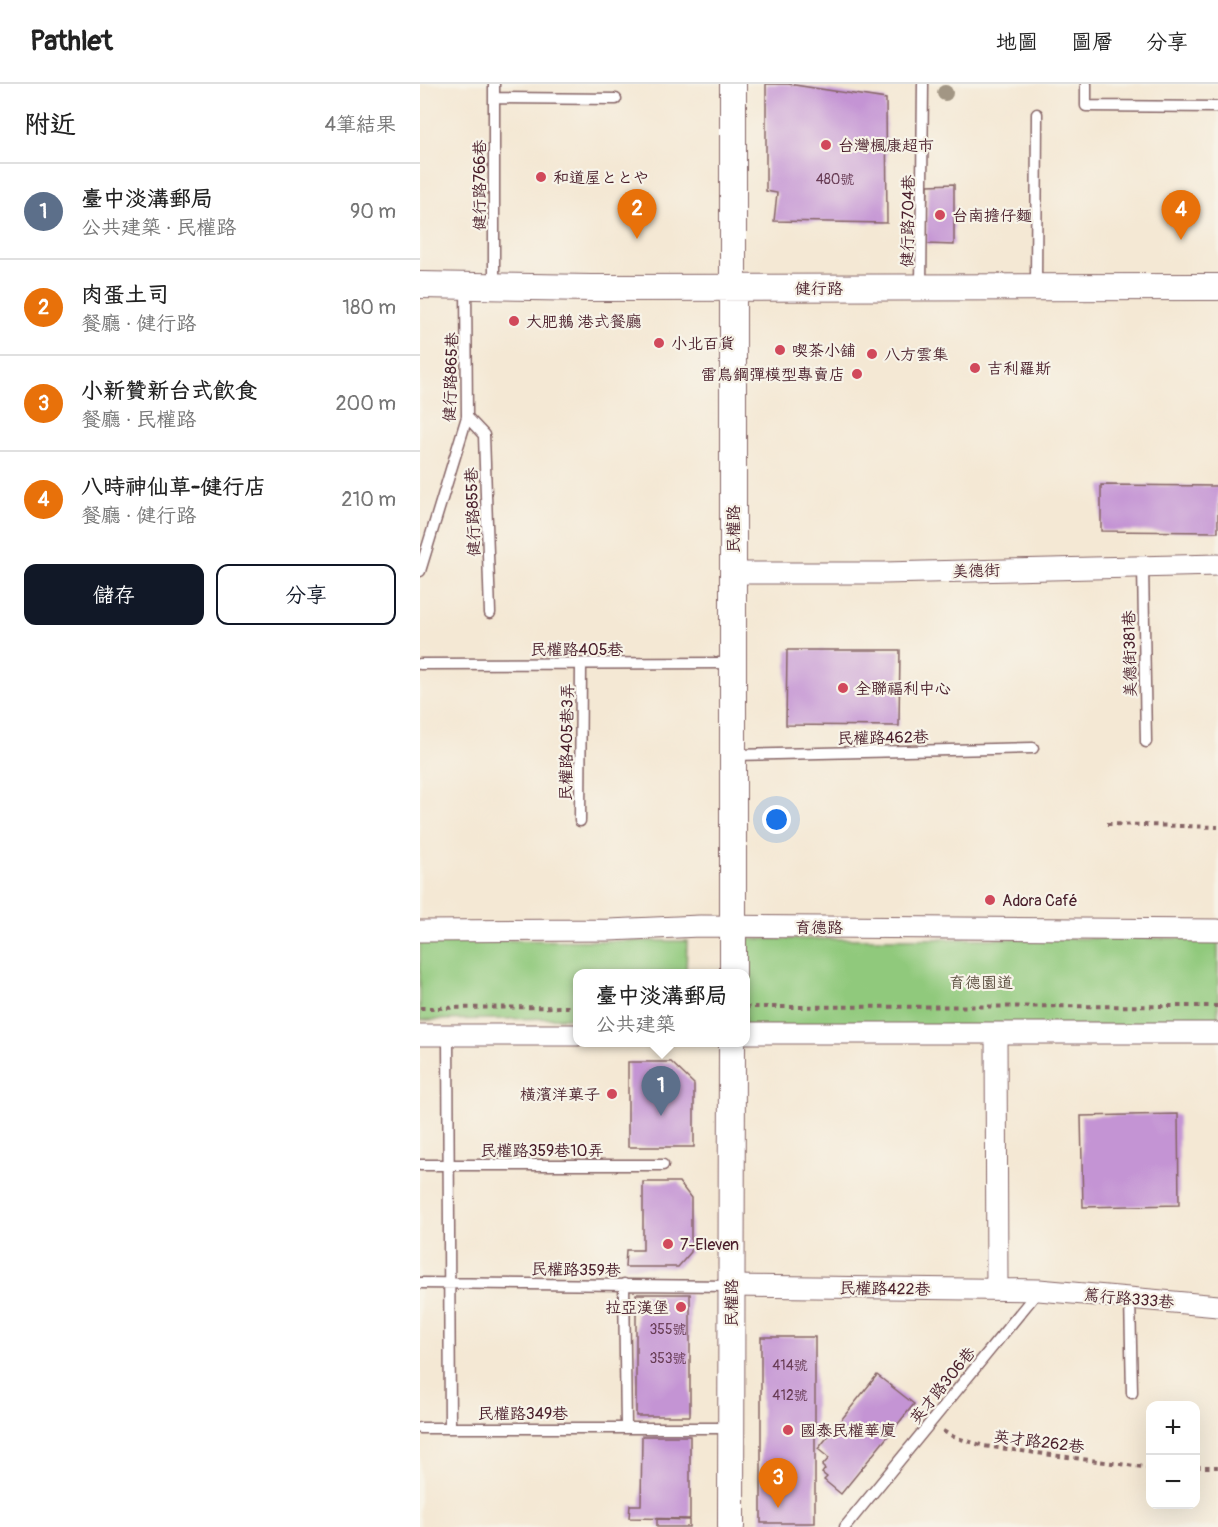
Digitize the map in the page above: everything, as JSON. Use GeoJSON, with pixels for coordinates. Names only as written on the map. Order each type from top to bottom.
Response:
{"type":"FeatureCollection","features":[{"type":"Feature","properties":{"kind":"street","name":"民權路"},"geometry":{"type":"LineString","coordinates":[[733,84],[733,969]]}},
{"type":"Feature","properties":{"kind":"street","name":"健行路"},"geometry":{"type":"LineString","coordinates":[[420,285],[733,288],[1218,286]]}},
{"type":"Feature","properties":{"kind":"street","name":"美德街"},"geometry":{"type":"LineString","coordinates":[[734,573],[884,573],[1218,565]]}},
{"type":"Feature","properties":{"kind":"street","name":"育德路"},"geometry":{"type":"LineString","coordinates":[[420,931],[733,927],[1218,930]]}},
{"type":"Feature","properties":{"kind":"street"},"geometry":{"type":"LineString","coordinates":[[750,1033],[1218,1033]]}},
{"type":"Feature","properties":{"kind":"street"},"geometry":{"type":"LineString","coordinates":[[996,1034],[997,1289]]}},
{"type":"Feature","properties":{"kind":"street"},"geometry":{"type":"LineString","coordinates":[[420,1035],[573,1035]]}},
{"type":"Feature","properties":{"kind":"street","name":"民權路"},"geometry":{"type":"LineString","coordinates":[[732,1047],[732,1527]]}},
{"type":"Feature","properties":{"kind":"street","name":"民權路422巷"},"geometry":{"type":"LineString","coordinates":[[731,1286],[1039,1290]]}},
{"type":"Feature","properties":{"kind":"street","name":"篤行路333巷"},"geometry":{"type":"LineString","coordinates":[[1039,1290],[1218,1306]]}},
{"type":"Feature","properties":{"kind":"lane","name":"健行路766巷"},"geometry":{"type":"LineString","coordinates":[[494,84],[494,285]]}},
{"type":"Feature","properties":{"kind":"lane","name":"健行路704巷"},"geometry":{"type":"LineString","coordinates":[[921,286],[924,84]]}},
{"type":"Feature","properties":{"kind":"lane"},"geometry":{"type":"LineString","coordinates":[[1086,84],[1086,105],[1218,107]]}},
{"type":"Feature","properties":{"kind":"lane"},"geometry":{"type":"LineString","coordinates":[[494,98],[616,99]]}},
{"type":"Feature","properties":{"kind":"lane"},"geometry":{"type":"LineString","coordinates":[[1036,286],[1037,114]]}},
{"type":"Feature","properties":{"kind":"lane","name":"健行路865巷"},"geometry":{"type":"LineString","coordinates":[[420,571],[467,417],[466,285]]}},
{"type":"Feature","properties":{"kind":"lane","name":"健行路855巷"},"geometry":{"type":"LineString","coordinates":[[467,417],[484,435],[490,613]]}},
{"type":"Feature","properties":{"kind":"lane","name":"美德街381巷"},"geometry":{"type":"LineString","coordinates":[[1143,566],[1146,742]]}},
{"type":"Feature","properties":{"kind":"lane","name":"民權路405巷"},"geometry":{"type":"LineString","coordinates":[[420,664],[734,663]]}},
{"type":"Feature","properties":{"kind":"lane","name":"民權路405巷3弄"},"geometry":{"type":"LineString","coordinates":[[580,821],[582,664]]}},
{"type":"Feature","properties":{"kind":"lane","name":"民權路462巷"},"geometry":{"type":"LineString","coordinates":[[734,755],[1033,748]]}},
{"type":"Feature","properties":{"kind":"lane"},"geometry":{"type":"LineString","coordinates":[[448,1035],[450,1428]]}},
{"type":"Feature","properties":{"kind":"lane","name":"民權路359巷10弄"},"geometry":{"type":"LineString","coordinates":[[420,1165],[663,1166]]}},
{"type":"Feature","properties":{"kind":"lane","name":"民權路359巷"},"geometry":{"type":"LineString","coordinates":[[420,1283],[731,1286]]}},
{"type":"Feature","properties":{"kind":"lane"},"geometry":{"type":"LineString","coordinates":[[624,1284],[627,1428]]}},
{"type":"Feature","properties":{"kind":"lane","name":"英才路306巷"},"geometry":{"type":"LineString","coordinates":[[845,1527],[1039,1290]]}},
{"type":"Feature","properties":{"kind":"lane"},"geometry":{"type":"LineString","coordinates":[[1130,1298],[1132,1393]]}},
{"type":"Feature","properties":{"kind":"lane","name":"民權路349巷"},"geometry":{"type":"LineString","coordinates":[[420,1428],[731,1428]]}},
{"type":"Feature","properties":{"kind":"path"},"geometry":{"type":"LineString","coordinates":[[1107,824],[1218,827]]}},
{"type":"Feature","properties":{"kind":"path"},"geometry":{"type":"LineString","coordinates":[[750,1007],[1218,1006]]}},
{"type":"Feature","properties":{"kind":"path"},"geometry":{"type":"LineString","coordinates":[[420,1008],[573,1007]]}},
{"type":"Feature","properties":{"kind":"path","name":"英才路262巷"},"geometry":{"type":"LineString","coordinates":[[930,1422],[954,1437],[984,1446],[1146,1467]]}},
{"type":"Feature","properties":{"kind":"path"},"geometry":{"type":"LineString","coordinates":[[1200,1467],[1218,1467]]}},
{"type":"Feature","properties":{"kind":"green space","name":"育德園道"},"geometry":{"type":"Polygon","coordinates":[[[1218,938],[1218,1026],[750,1027],[750,969],[745,969],[745,939],[1218,938]]]}},
{"type":"Feature","properties":{"kind":"green space"},"geometry":{"type":"Polygon","coordinates":[[[420,940],[687,941],[686,969],[573,969],[573,1018],[420,1020],[420,940]]]}},
{"type":"Feature","properties":{"kind":"building","name":"台灣楓康超市"},"geometry":{"type":"Polygon","coordinates":[[[766,84],[788,84],[886,99],[887,223],[774,221],[777,193],[766,191],[766,84]]]}},
{"type":"Feature","properties":{"kind":"building","name":"台南擔仔麵"},"geometry":{"type":"Polygon","coordinates":[[[954,184],[954,245],[926,244],[928,185],[954,184]]]}},
{"type":"Feature","properties":{"kind":"building"},"geometry":{"type":"Polygon","coordinates":[[[1101,485],[1218,486],[1218,532],[1101,531],[1101,485]]]}},
{"type":"Feature","properties":{"kind":"building","name":"全聯福利中心"},"geometry":{"type":"Polygon","coordinates":[[[787,650],[900,650],[899,726],[786,725],[787,650]]]}},
{"type":"Feature","properties":{"kind":"building"},"geometry":{"type":"Polygon","coordinates":[[[628,1062],[671,1062],[694,1084],[694,1147],[628,1147],[628,1062]]]}},
{"type":"Feature","properties":{"kind":"building"},"geometry":{"type":"Polygon","coordinates":[[[1178,1114],[1179,1205],[1083,1207],[1081,1116],[1178,1114]]]}},
{"type":"Feature","properties":{"kind":"building"},"geometry":{"type":"Polygon","coordinates":[[[643,1182],[679,1182],[691,1198],[691,1252],[678,1267],[625,1267],[626,1250],[643,1250],[643,1182]]]}},
{"type":"Feature","properties":{"kind":"building"},"geometry":{"type":"Polygon","coordinates":[[[636,1294],[690,1294],[690,1416],[636,1416],[636,1294]]]}},
{"type":"Feature","properties":{"kind":"building","name":"國泰民權華廈"},"geometry":{"type":"Polygon","coordinates":[[[761,1337],[815,1337],[815,1523],[761,1523],[761,1337]]]}},
{"type":"Feature","properties":{"kind":"building"},"geometry":{"type":"Polygon","coordinates":[[[877,1375],[914,1404],[841,1494],[824,1480],[827,1477],[822,1473],[825,1469],[822,1466],[829,1458],[818,1449],[877,1375]]]}},
{"type":"Feature","properties":{"kind":"building"},"geometry":{"type":"Polygon","coordinates":[[[642,1436],[690,1436],[690,1519],[629,1518],[630,1505],[641,1505],[642,1436]]]}},
{"type":"Feature","properties":{"kind":"building"},"geometry":{"type":"Polygon","coordinates":[[[657,1519],[689,1520],[689,1527],[657,1527],[657,1519]]]}},
{"type":"Feature","properties":{"kind":"place","name":"台灣楓康超市"},"geometry":{"type":"Point","coordinates":[826,145]}},
{"type":"Feature","properties":{"kind":"place","name":"和道屋ととや"},"geometry":{"type":"Point","coordinates":[541,177]}},
{"type":"Feature","properties":{"kind":"place","name":"台南擔仔麵"},"geometry":{"type":"Point","coordinates":[940,215]}},
{"type":"Feature","properties":{"kind":"place","name":"肉蛋土司"},"geometry":{"type":"Point","coordinates":[637,239]}},
{"type":"Feature","properties":{"kind":"place","name":"八時神仙草-健行店"},"geometry":{"type":"Point","coordinates":[1181,240]}},
{"type":"Feature","properties":{"kind":"place","name":"大肥鵝 港式餐廳"},"geometry":{"type":"Point","coordinates":[514,321]}},
{"type":"Feature","properties":{"kind":"place","name":"小北百貨"},"geometry":{"type":"Point","coordinates":[659,343]}},
{"type":"Feature","properties":{"kind":"place","name":"喫茶小舖"},"geometry":{"type":"Point","coordinates":[780,350]}},
{"type":"Feature","properties":{"kind":"place","name":"八方雲集"},"geometry":{"type":"Point","coordinates":[872,354]}},
{"type":"Feature","properties":{"kind":"place","name":"吉利羅斯"},"geometry":{"type":"Point","coordinates":[975,368]}},
{"type":"Feature","properties":{"kind":"place","name":"雷鳥鋼彈模型專賣店"},"geometry":{"type":"Point","coordinates":[857,374]}},
{"type":"Feature","properties":{"kind":"place","name":"全聯福利中心"},"geometry":{"type":"Point","coordinates":[843,688]}},
{"type":"Feature","properties":{"kind":"place","name":"Adora Café"},"geometry":{"type":"Point","coordinates":[990,900]}},
{"type":"Feature","properties":{"kind":"place","name":"橫濱洋菓子"},"geometry":{"type":"Point","coordinates":[612,1094]}},
{"type":"Feature","properties":{"kind":"place","name":"臺中淡溝郵局"},"geometry":{"type":"Point","coordinates":[661,1116]}},
{"type":"Feature","properties":{"kind":"place","name":"7-Eleven"},"geometry":{"type":"Point","coordinates":[668,1244]}},
{"type":"Feature","properties":{"kind":"place","name":"拉亞漢堡"},"geometry":{"type":"Point","coordinates":[681,1307]}},
{"type":"Feature","properties":{"kind":"place","name":"國泰民權華廈"},"geometry":{"type":"Point","coordinates":[788,1430]}},
{"type":"Feature","properties":{"kind":"place","name":"小新贊新台式飲食"},"geometry":{"type":"Point","coordinates":[778,1508]}}]}
